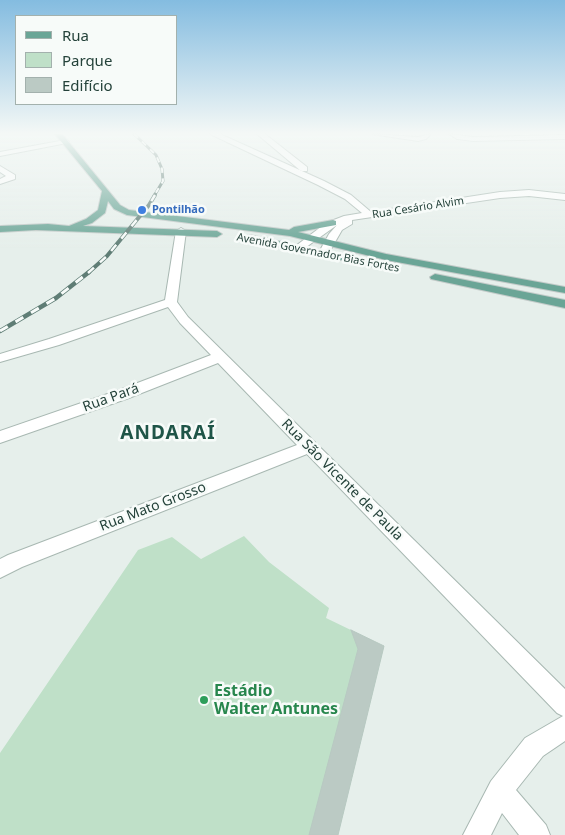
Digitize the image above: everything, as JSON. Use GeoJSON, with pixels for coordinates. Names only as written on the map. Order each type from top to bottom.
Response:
{"type":"FeatureCollection","features":[{"type":"Feature","properties":{"kind":"main road","name":"Avenida Governador Bias Fortes"},"geometry":{"type":"LineString","coordinates":[[91,173],[117,207],[137,215],[272,231],[330,242],[413,263],[565,290]]}},
{"type":"Feature","properties":{"kind":"main road"},"geometry":{"type":"LineString","coordinates":[[0,229],[76,226],[89,221],[102,210],[106,191]]}},
{"type":"Feature","properties":{"kind":"main road"},"geometry":{"type":"LineString","coordinates":[[102,210],[125,221],[173,226],[182,231]]}},
{"type":"Feature","properties":{"kind":"main road"},"geometry":{"type":"LineString","coordinates":[[272,231],[313,228],[333,223]]}},
{"type":"Feature","properties":{"kind":"main road","name":"Avenida Governador Bias Fortes"},"geometry":{"type":"LineString","coordinates":[[38,228],[182,231],[262,240],[565,304]]}},
{"type":"Feature","properties":{"kind":"street"},"geometry":{"type":"LineString","coordinates":[[0,182],[12,177],[7,173]]}},
{"type":"Feature","properties":{"kind":"street"},"geometry":{"type":"LineString","coordinates":[[300,173],[348,197],[370,215]]}},
{"type":"Feature","properties":{"kind":"street"},"geometry":{"type":"LineString","coordinates":[[310,173],[322,183]]}},
{"type":"Feature","properties":{"kind":"street","name":"Rua Cesário Alvim"},"geometry":{"type":"LineString","coordinates":[[360,218],[500,195],[529,193],[565,197]]}},
{"type":"Feature","properties":{"kind":"street"},"geometry":{"type":"LineString","coordinates":[[298,248],[333,223],[347,218],[360,218]]}},
{"type":"Feature","properties":{"kind":"street"},"geometry":{"type":"LineString","coordinates":[[322,254],[339,228],[360,218]]}},
{"type":"Feature","properties":{"kind":"street"},"geometry":{"type":"LineString","coordinates":[[0,358],[54,342],[171,302],[182,231]]}},
{"type":"Feature","properties":{"kind":"street","name":"Rua São Vicente de Paula"},"geometry":{"type":"LineString","coordinates":[[171,302],[184,320],[220,357],[565,705]]}},
{"type":"Feature","properties":{"kind":"street","name":"Rua Pará"},"geometry":{"type":"LineString","coordinates":[[0,437],[124,394],[220,357]]}},
{"type":"Feature","properties":{"kind":"street","name":"Rua Mato Grosso"},"geometry":{"type":"LineString","coordinates":[[0,569],[15,561],[308,447]]}},
{"type":"Feature","properties":{"kind":"street"},"geometry":{"type":"LineString","coordinates":[[477,835],[500,790],[534,747],[565,727]]}},
{"type":"Feature","properties":{"kind":"street"},"geometry":{"type":"LineString","coordinates":[[500,790],[536,835]]}},
{"type":"Feature","properties":{"kind":"green space","name":"Estádio Walter Antunes"},"geometry":{"type":"Polygon","coordinates":[[[244,536],[269,562],[329,608],[326,618],[384,646],[338,835],[0,835],[0,753],[138,550],[172,537],[201,559],[244,536]]]}},
{"type":"Feature","properties":{"kind":"building"},"geometry":{"type":"Polygon","coordinates":[[[351,630],[384,646],[338,835],[309,835],[358,649],[351,630]]]}},
{"type":"Feature","properties":{"kind":"railway"},"geometry":{"type":"LineString","coordinates":[[154,196],[163,181],[162,173]]}},
{"type":"Feature","properties":{"kind":"railway"},"geometry":{"type":"LineString","coordinates":[[88,273],[107,256],[155,195]]}},
{"type":"Feature","properties":{"kind":"railway"},"geometry":{"type":"LineString","coordinates":[[0,331],[56,298],[89,272]]}},
{"type":"Feature","properties":{"kind":"place","name":"Pontilhão"},"geometry":{"type":"Point","coordinates":[142,210]}},
{"type":"Feature","properties":{"kind":"place","name":"Estádio Walter Antunes"},"geometry":{"type":"Point","coordinates":[204,700]}},
{"type":"Feature","properties":{"kind":"district","name":"ANDARAÍ"},"geometry":{"type":"Point","coordinates":[168,434]}}]}
